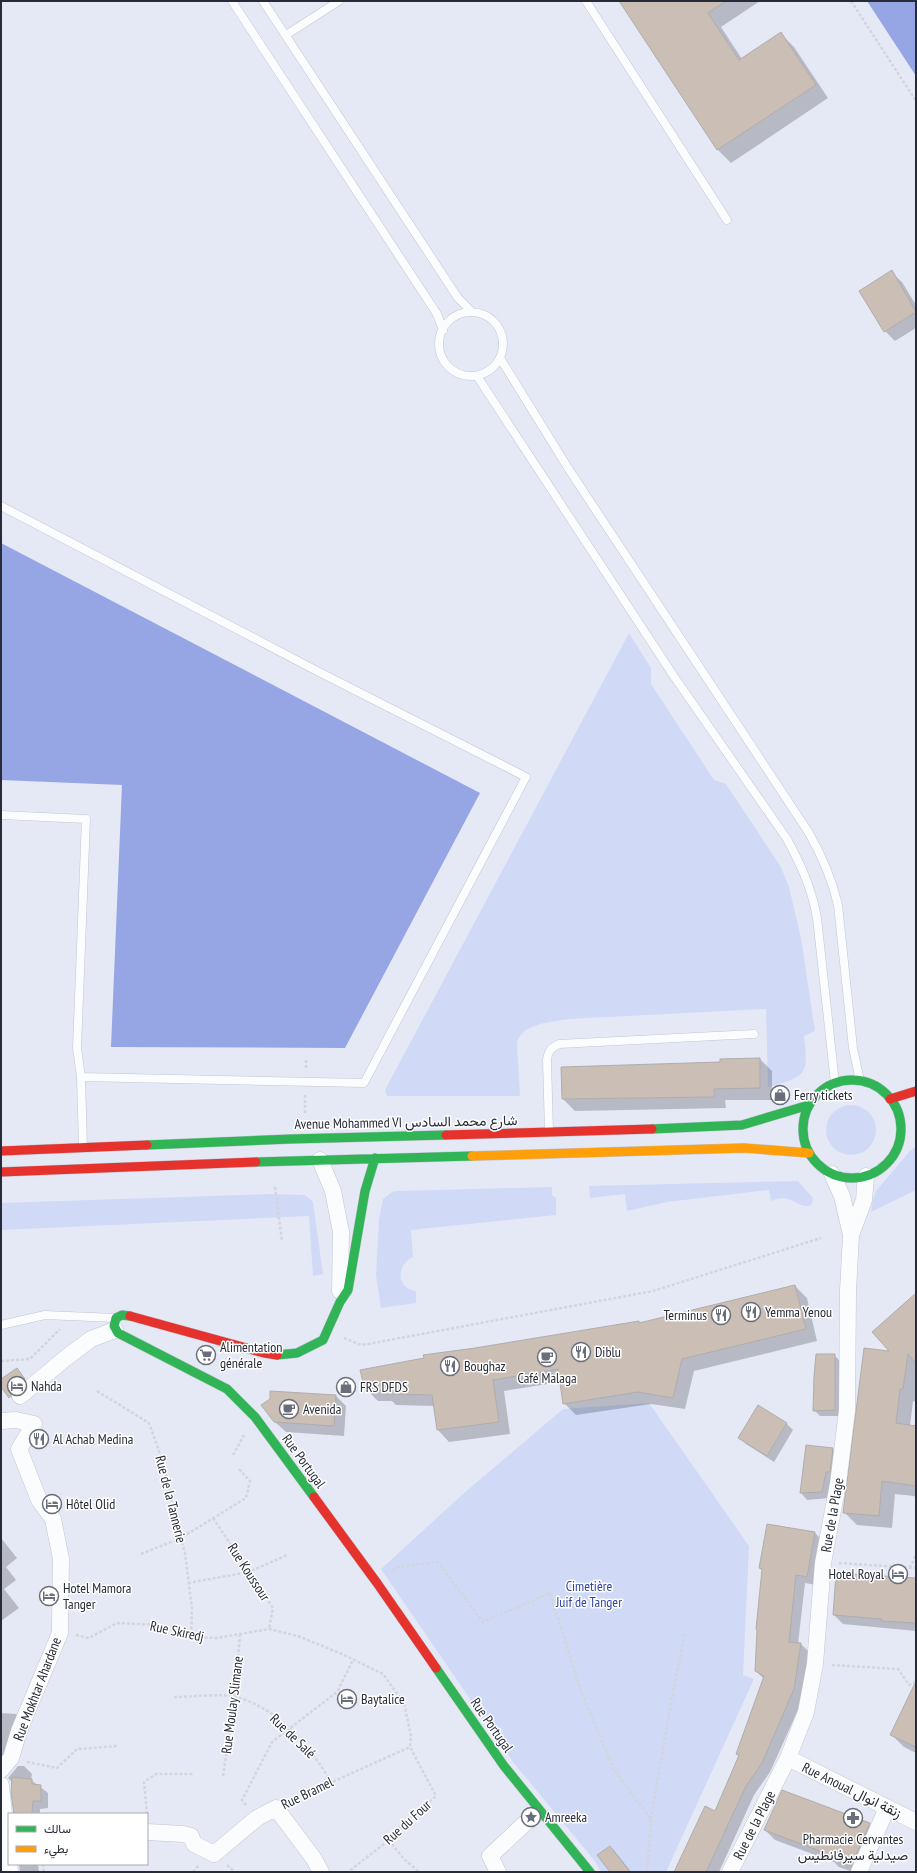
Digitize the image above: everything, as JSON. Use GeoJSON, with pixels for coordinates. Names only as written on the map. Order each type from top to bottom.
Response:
{"type":"FeatureCollection","features":[{"type":"Feature","properties":{"kind":"main road"},"geometry":{"type":"LineString","coordinates":[[852,1080],[860,1081],[877,1087],[890,1099],[899,1115],[901,1132],[896,1151],[890,1160],[875,1172],[866,1176],[849,1178],[832,1174],[823,1169],[809,1153],[805,1144],[803,1124],[809,1105],[820,1092],[835,1083],[852,1080]]}},
{"type":"Feature","properties":{"kind":"main road"},"geometry":{"type":"LineString","coordinates":[[890,1099],[916,1091]]}},
{"type":"Feature","properties":{"kind":"main road","name":"Avenue Mohammed VI شارع محمد السادس"},"geometry":{"type":"LineString","coordinates":[[1,1150],[377,1136],[549,1133],[742,1125],[809,1105]]}},
{"type":"Feature","properties":{"kind":"main road"},"geometry":{"type":"LineString","coordinates":[[901,1132],[911,1127]]}},
{"type":"Feature","properties":{"kind":"main road"},"geometry":{"type":"LineString","coordinates":[[1,1172],[375,1158],[744,1148],[809,1153]]}},
{"type":"Feature","properties":{"kind":"main road"},"geometry":{"type":"LineString","coordinates":[[116,1324],[122,1315],[133,1316],[250,1350],[280,1355],[297,1353],[323,1340],[328,1332],[335,1301],[348,1290],[365,1191],[375,1158]]}},
{"type":"Feature","properties":{"kind":"main road","name":"Rue Portugal"},"geometry":{"type":"LineString","coordinates":[[116,1324],[118,1333],[233,1393],[255,1417],[377,1583],[504,1766],[590,1872]]}},
{"type":"Feature","properties":{"kind":"street"},"geometry":{"type":"LineString","coordinates":[[320,1160],[333,1191],[341,1232],[335,1301]]}},
{"type":"Feature","properties":{"kind":"street"},"geometry":{"type":"LineString","coordinates":[[832,1174],[842,1196],[851,1235]]}},
{"type":"Feature","properties":{"kind":"street"},"geometry":{"type":"LineString","coordinates":[[851,1235],[864,1200],[866,1176]]}},
{"type":"Feature","properties":{"kind":"street","name":"Rue de la Plage"},"geometry":{"type":"LineString","coordinates":[[730,1872],[788,1758],[806,1712],[815,1664],[823,1562],[838,1484],[847,1411],[848,1291],[851,1235]]}},
{"type":"Feature","properties":{"kind":"street"},"geometry":{"type":"LineString","coordinates":[[20,1396],[67,1357],[91,1339],[116,1324]]}},
{"type":"Feature","properties":{"kind":"street","name":"Rue Mokhtar Ahardane"},"geometry":{"type":"LineString","coordinates":[[1,1421],[16,1420],[34,1424],[20,1449],[39,1500],[53,1519],[61,1559],[60,1633],[6,1764]]}},
{"type":"Feature","properties":{"kind":"street","name":"Rue Anoual زنقة انوال"},"geometry":{"type":"LineString","coordinates":[[788,1758],[916,1822]]}},
{"type":"Feature","properties":{"kind":"street"},"geometry":{"type":"LineString","coordinates":[[1,1786],[7,1826],[6,1862]]}},
{"type":"Feature","properties":{"kind":"street"},"geometry":{"type":"LineString","coordinates":[[276,1808],[314,1859],[321,1872]]}},
{"type":"Feature","properties":{"kind":"street","name":"Rue Bramel"},"geometry":{"type":"LineString","coordinates":[[148,1832],[183,1834],[191,1836],[194,1844],[214,1854],[257,1818],[276,1808]]}},
{"type":"Feature","properties":{"kind":"street"},"geometry":{"type":"LineString","coordinates":[[859,1872],[886,1808]]}},
{"type":"Feature","properties":{"kind":"street"},"geometry":{"type":"LineString","coordinates":[[498,1872],[490,1856],[534,1815]]}},
{"type":"Feature","properties":{"kind":"lane"},"geometry":{"type":"LineString","coordinates":[[232,1],[437,314],[442,330],[440,348],[442,357],[453,370],[462,374],[477,376],[488,371],[500,358],[503,345],[500,331],[489,318],[472,312],[458,298],[263,1]]}},
{"type":"Feature","properties":{"kind":"lane"},"geometry":{"type":"LineString","coordinates":[[286,35],[339,1]]}},
{"type":"Feature","properties":{"kind":"lane"},"geometry":{"type":"LineString","coordinates":[[586,1],[727,220]]}},
{"type":"Feature","properties":{"kind":"lane"},"geometry":{"type":"LineString","coordinates":[[442,330],[454,317],[472,312]]}},
{"type":"Feature","properties":{"kind":"lane"},"geometry":{"type":"LineString","coordinates":[[500,358],[568,468],[809,833],[820,853],[834,887],[838,905],[852,1019],[853,1048],[860,1081]]}},
{"type":"Feature","properties":{"kind":"lane"},"geometry":{"type":"LineString","coordinates":[[477,376],[673,675],[778,826],[796,856],[813,896],[817,918],[835,1083]]}},
{"type":"Feature","properties":{"kind":"lane"},"geometry":{"type":"LineString","coordinates":[[1,506],[319,672],[526,777],[364,1084],[80,1077]]}},
{"type":"Feature","properties":{"kind":"lane"},"geometry":{"type":"LineString","coordinates":[[1,815],[86,819],[78,1048],[83,1146]]}},
{"type":"Feature","properties":{"kind":"lane"},"geometry":{"type":"LineString","coordinates":[[549,1133],[547,1060],[553,1046],[754,1034]]}},
{"type":"Feature","properties":{"kind":"lane"},"geometry":{"type":"LineString","coordinates":[[1,1325],[45,1315],[72,1317],[116,1324]]}},
{"type":"Feature","properties":{"kind":"path"},"geometry":{"type":"LineString","coordinates":[[851,1],[916,100]]}},
{"type":"Feature","properties":{"kind":"path"},"geometry":{"type":"LineString","coordinates":[[275,1187],[282,1241]]}},
{"type":"Feature","properties":{"kind":"path"},"geometry":{"type":"LineString","coordinates":[[328,1332],[361,1345],[653,1291],[822,1238]]}},
{"type":"Feature","properties":{"kind":"path"},"geometry":{"type":"LineString","coordinates":[[1,1361],[30,1359],[72,1317]]}},
{"type":"Feature","properties":{"kind":"path","name":"Rue de la Tannerie"},"geometry":{"type":"LineString","coordinates":[[97,1391],[149,1423],[164,1465],[185,1553],[192,1609],[191,1637]]}},
{"type":"Feature","properties":{"kind":"path"},"geometry":{"type":"LineString","coordinates":[[141,1554],[181,1538],[246,1498],[250,1481],[239,1469]]}},
{"type":"Feature","properties":{"kind":"path","name":"Rue Koussour"},"geometry":{"type":"LineString","coordinates":[[213,1518],[273,1608],[269,1629]]}},
{"type":"Feature","properties":{"kind":"path"},"geometry":{"type":"LineString","coordinates":[[910,1568],[916,1554]]}},
{"type":"Feature","properties":{"kind":"path"},"geometry":{"type":"LineString","coordinates":[[188,1583],[249,1572],[287,1555]]}},
{"type":"Feature","properties":{"kind":"path"},"geometry":{"type":"LineString","coordinates":[[377,1583],[398,1567],[438,1562],[483,1622],[550,1593],[581,1691],[614,1770],[651,1819]]}},
{"type":"Feature","properties":{"kind":"path"},"geometry":{"type":"LineString","coordinates":[[823,1562],[916,1568]]}},
{"type":"Feature","properties":{"kind":"path","name":"Rue Skiredj"},"geometry":{"type":"LineString","coordinates":[[60,1633],[89,1638],[116,1623],[161,1625],[191,1637],[217,1638],[269,1629],[298,1636]]}},
{"type":"Feature","properties":{"kind":"path","name":"Rue Moulay Slimane"},"geometry":{"type":"LineString","coordinates":[[223,1776],[235,1696],[240,1634]]}},
{"type":"Feature","properties":{"kind":"path"},"geometry":{"type":"LineString","coordinates":[[647,1872],[651,1819],[672,1697],[685,1634]]}},
{"type":"Feature","properties":{"kind":"path","name":"Rue du Four"},"geometry":{"type":"LineString","coordinates":[[298,1636],[383,1674],[404,1703],[411,1736],[410,1747],[436,1796],[404,1823],[389,1840],[348,1872]]}},
{"type":"Feature","properties":{"kind":"path"},"geometry":{"type":"LineString","coordinates":[[257,1818],[242,1800],[272,1742],[290,1730],[337,1692],[353,1660]]}},
{"type":"Feature","properties":{"kind":"path"},"geometry":{"type":"LineString","coordinates":[[815,1664],[898,1669],[909,1685],[916,1681]]}},
{"type":"Feature","properties":{"kind":"path","name":"Rue de Salé"},"geometry":{"type":"LineString","coordinates":[[174,1697],[235,1696],[265,1709],[290,1730],[318,1759],[331,1782]]}},
{"type":"Feature","properties":{"kind":"path"},"geometry":{"type":"LineString","coordinates":[[6,1764],[57,1768],[77,1749],[118,1746]]}},
{"type":"Feature","properties":{"kind":"path","name":"Rue Bramel"},"geometry":{"type":"LineString","coordinates":[[276,1808],[410,1747]]}},
{"type":"Feature","properties":{"kind":"path"},"geometry":{"type":"LineString","coordinates":[[147,1813],[144,1782],[156,1774],[193,1774]]}},
{"type":"Feature","properties":{"kind":"path"},"geometry":{"type":"LineString","coordinates":[[389,1840],[403,1858],[419,1872]]}},
{"type":"Feature","properties":{"kind":"green space"},"geometry":{"type":"Polygon","coordinates":[[[629,633],[651,668],[651,684],[714,780],[726,784],[781,867],[789,887],[801,938],[815,1031],[804,1036],[806,1059],[805,1067],[797,1077],[781,1084],[768,1087],[766,1009],[569,1019],[531,1027],[520,1036],[517,1043],[520,1096],[387,1096],[385,1090],[629,633]]]}},
{"type":"Feature","properties":{"kind":"green space"},"geometry":{"type":"Polygon","coordinates":[[[851,1105],[861,1107],[869,1112],[874,1120],[876,1130],[874,1140],[869,1148],[861,1153],[851,1155],[841,1153],[833,1148],[828,1140],[826,1130],[828,1120],[833,1112],[841,1107],[851,1105]]]}},
{"type":"Feature","properties":{"kind":"green space"},"geometry":{"type":"Polygon","coordinates":[[[916,1146],[916,1190],[871,1212],[876,1191],[916,1146]]]}},
{"type":"Feature","properties":{"kind":"green space"},"geometry":{"type":"Polygon","coordinates":[[[798,1181],[813,1198],[812,1204],[808,1206],[785,1199],[771,1201],[769,1190],[667,1202],[627,1211],[625,1194],[590,1198],[589,1186],[798,1181]]]}},
{"type":"Feature","properties":{"kind":"green space"},"geometry":{"type":"Polygon","coordinates":[[[552,1187],[552,1195],[556,1198],[556,1215],[411,1230],[413,1257],[403,1265],[401,1276],[405,1286],[416,1291],[416,1303],[381,1308],[376,1275],[379,1219],[383,1199],[392,1192],[552,1187]]]}},
{"type":"Feature","properties":{"kind":"green space"},"geometry":{"type":"Polygon","coordinates":[[[271,1194],[305,1195],[313,1202],[323,1274],[313,1276],[309,1216],[1,1230],[1,1203],[271,1194]]]}},
{"type":"Feature","properties":{"kind":"green space","name":"Cimetière Juif de Tanger"},"geometry":{"type":"Polygon","coordinates":[[[649,1403],[749,1546],[743,1675],[754,1679],[666,1872],[601,1872],[594,1860],[513,1762],[381,1569],[463,1494],[563,1409],[649,1403]]]}},
{"type":"Feature","properties":{"kind":"water"},"geometry":{"type":"Polygon","coordinates":[[[867,1],[916,1],[916,76],[867,1]]]}},
{"type":"Feature","properties":{"kind":"water"},"geometry":{"type":"Polygon","coordinates":[[[1,543],[480,793],[345,1048],[111,1047],[122,785],[1,780],[1,543]]]}},
{"type":"Feature","properties":{"kind":"building"},"geometry":{"type":"Polygon","coordinates":[[[619,1],[726,1],[708,13],[739,60],[781,32],[816,85],[717,150],[619,1]]]}},
{"type":"Feature","properties":{"kind":"building"},"geometry":{"type":"Polygon","coordinates":[[[892,270],[916,312],[884,332],[859,291],[892,270]]]}},
{"type":"Feature","properties":{"kind":"building"},"geometry":{"type":"Polygon","coordinates":[[[760,1058],[760,1088],[714,1089],[714,1097],[562,1099],[561,1067],[720,1062],[720,1059],[760,1058]]]}},
{"type":"Feature","properties":{"kind":"building"},"geometry":{"type":"Polygon","coordinates":[[[795,1285],[806,1329],[682,1359],[673,1398],[638,1392],[563,1404],[558,1369],[493,1380],[499,1422],[437,1430],[432,1395],[383,1394],[381,1390],[365,1390],[360,1370],[424,1358],[423,1355],[639,1321],[639,1323],[795,1285]]]}},
{"type":"Feature","properties":{"kind":"building"},"geometry":{"type":"Polygon","coordinates":[[[916,1293],[916,1364],[908,1354],[903,1389],[900,1389],[896,1423],[916,1426],[916,1486],[882,1481],[879,1516],[843,1513],[864,1348],[889,1351],[872,1332],[916,1293]]]}},
{"type":"Feature","properties":{"kind":"building"},"geometry":{"type":"Polygon","coordinates":[[[816,1354],[835,1354],[835,1410],[813,1411],[816,1354]]]}},
{"type":"Feature","properties":{"kind":"building"},"geometry":{"type":"Polygon","coordinates":[[[17,1368],[25,1379],[14,1389],[9,1398],[1,1387],[1,1379],[17,1368]]]}},
{"type":"Feature","properties":{"kind":"building"},"geometry":{"type":"Polygon","coordinates":[[[270,1391],[336,1395],[334,1426],[274,1422],[261,1405],[270,1399],[270,1391]]]}},
{"type":"Feature","properties":{"kind":"building"},"geometry":{"type":"Polygon","coordinates":[[[758,1405],[787,1423],[767,1456],[738,1438],[758,1405]]]}},
{"type":"Feature","properties":{"kind":"building"},"geometry":{"type":"Polygon","coordinates":[[[806,1445],[833,1448],[830,1472],[826,1472],[822,1492],[800,1493],[806,1445]]]}},
{"type":"Feature","properties":{"kind":"building"},"geometry":{"type":"Polygon","coordinates":[[[767,1524],[815,1532],[807,1577],[796,1575],[789,1642],[801,1643],[794,1689],[762,1763],[746,1786],[706,1872],[674,1872],[705,1806],[715,1811],[739,1755],[736,1754],[764,1676],[755,1671],[756,1629],[762,1569],[759,1568],[767,1524]]]}},
{"type":"Feature","properties":{"kind":"building"},"geometry":{"type":"Polygon","coordinates":[[[836,1573],[916,1578],[916,1623],[881,1621],[882,1619],[833,1615],[836,1573]]]}},
{"type":"Feature","properties":{"kind":"building"},"geometry":{"type":"Polygon","coordinates":[[[916,1681],[916,1747],[890,1735],[916,1681]]]}},
{"type":"Feature","properties":{"kind":"building"},"geometry":{"type":"Polygon","coordinates":[[[12,1777],[32,1779],[32,1784],[41,1785],[41,1801],[33,1801],[32,1813],[14,1813],[11,1792],[12,1777]]]}},
{"type":"Feature","properties":{"kind":"building"},"geometry":{"type":"Polygon","coordinates":[[[782,1790],[870,1823],[851,1866],[827,1857],[828,1854],[764,1830],[782,1790]]]}},
{"type":"Feature","properties":{"kind":"building"},"geometry":{"type":"Polygon","coordinates":[[[610,1846],[630,1872],[610,1872],[597,1855],[610,1846]]]}},
{"type":"Feature","properties":{"kind":"traffic: fast"},"geometry":{"type":"LineString","coordinates":[[852,1080],[871,1084],[887,1094],[897,1110],[901,1129],[897,1148],[887,1164],[871,1174],[852,1178],[833,1174],[817,1164],[807,1148],[803,1129],[807,1110],[817,1094],[833,1084],[852,1080]]}},
{"type":"Feature","properties":{"kind":"traffic: fast"},"geometry":{"type":"LineString","coordinates":[[652,1129],[742,1125],[809,1105]]}},
{"type":"Feature","properties":{"kind":"traffic: fast"},"geometry":{"type":"LineString","coordinates":[[147,1145],[446,1135]]}},
{"type":"Feature","properties":{"kind":"traffic: fast"},"geometry":{"type":"LineString","coordinates":[[256,1162],[472,1156]]}},
{"type":"Feature","properties":{"kind":"traffic: fast"},"geometry":{"type":"LineString","coordinates":[[277,1355],[297,1353],[323,1340],[340,1302],[348,1290],[365,1191],[375,1158]]}},
{"type":"Feature","properties":{"kind":"traffic: fast"},"geometry":{"type":"LineString","coordinates":[[130,1316],[122,1315],[116,1318],[114,1326],[118,1333],[227,1389],[255,1417],[314,1497]]}},
{"type":"Feature","properties":{"kind":"traffic: fast"},"geometry":{"type":"LineString","coordinates":[[436,1668],[504,1766],[590,1872]]}},
{"type":"Feature","properties":{"kind":"traffic: slow"},"geometry":{"type":"LineString","coordinates":[[472,1156],[744,1148],[809,1153]]}},
{"type":"Feature","properties":{"kind":"traffic: jam"},"geometry":{"type":"LineString","coordinates":[[890,1099],[916,1091]]}},
{"type":"Feature","properties":{"kind":"traffic: jam"},"geometry":{"type":"LineString","coordinates":[[446,1135],[652,1129]]}},
{"type":"Feature","properties":{"kind":"traffic: jam"},"geometry":{"type":"LineString","coordinates":[[1,1151],[147,1145]]}},
{"type":"Feature","properties":{"kind":"traffic: jam"},"geometry":{"type":"LineString","coordinates":[[1,1172],[256,1162]]}},
{"type":"Feature","properties":{"kind":"traffic: jam"},"geometry":{"type":"LineString","coordinates":[[130,1316],[264,1353],[277,1355]]}},
{"type":"Feature","properties":{"kind":"traffic: jam"},"geometry":{"type":"LineString","coordinates":[[314,1497],[377,1583],[436,1668]]}},
{"type":"Feature","properties":{"kind":"place","name":"Ferry tickets"},"geometry":{"type":"Point","coordinates":[780,1095]}},
{"type":"Feature","properties":{"kind":"place","name":"Yemma Yenou"},"geometry":{"type":"Point","coordinates":[751,1312]}},
{"type":"Feature","properties":{"kind":"place","name":"Terminus"},"geometry":{"type":"Point","coordinates":[721,1315]}},
{"type":"Feature","properties":{"kind":"place","name":"Diblu"},"geometry":{"type":"Point","coordinates":[581,1352]}},
{"type":"Feature","properties":{"kind":"place","name":"Alimentation générale"},"geometry":{"type":"Point","coordinates":[206,1355]}},
{"type":"Feature","properties":{"kind":"place","name":"Café Malaga"},"geometry":{"type":"Point","coordinates":[547,1357]}},
{"type":"Feature","properties":{"kind":"place","name":"Boughaz"},"geometry":{"type":"Point","coordinates":[450,1366]}},
{"type":"Feature","properties":{"kind":"place","name":"Nahda"},"geometry":{"type":"Point","coordinates":[17,1386]}},
{"type":"Feature","properties":{"kind":"place","name":"FRS DFDS"},"geometry":{"type":"Point","coordinates":[346,1387]}},
{"type":"Feature","properties":{"kind":"place","name":"Avenida"},"geometry":{"type":"Point","coordinates":[289,1409]}},
{"type":"Feature","properties":{"kind":"place","name":"Al Achab Medina"},"geometry":{"type":"Point","coordinates":[39,1439]}},
{"type":"Feature","properties":{"kind":"place","name":"Hôtel Olid"},"geometry":{"type":"Point","coordinates":[52,1504]}},
{"type":"Feature","properties":{"kind":"place","name":"Hotel Royal"},"geometry":{"type":"Point","coordinates":[898,1574]}},
{"type":"Feature","properties":{"kind":"place","name":"Hotel Mamora Tanger"},"geometry":{"type":"Point","coordinates":[49,1596]}},
{"type":"Feature","properties":{"kind":"place","name":"Baytalice"},"geometry":{"type":"Point","coordinates":[347,1699]}},
{"type":"Feature","properties":{"kind":"place","name":"Amreeka"},"geometry":{"type":"Point","coordinates":[531,1817]}},
{"type":"Feature","properties":{"kind":"place","name":"Pharmacie Cervantes صيدلية سيرفانطيس"},"geometry":{"type":"Point","coordinates":[853,1818]}}]}
